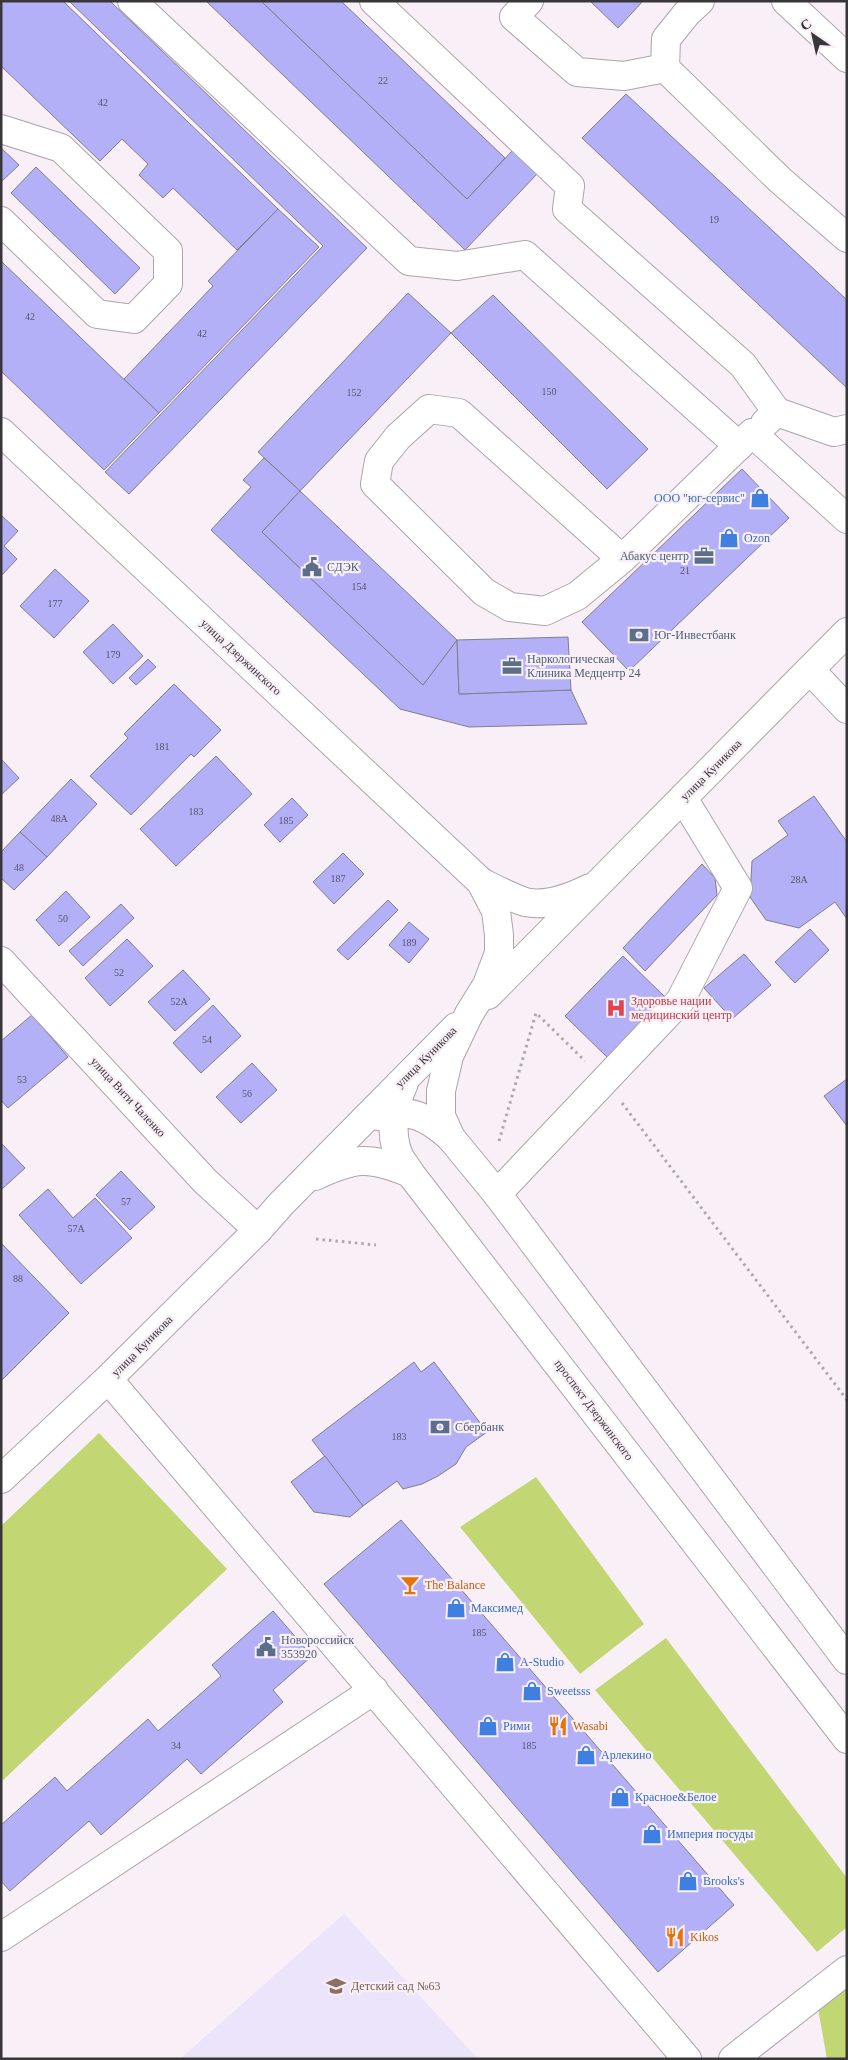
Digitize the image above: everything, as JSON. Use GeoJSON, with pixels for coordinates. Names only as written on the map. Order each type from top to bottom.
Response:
{"type":"FeatureCollection","features":[{"type":"Feature","properties":{"kind":"street"},"geometry":{"type":"LineString","coordinates":[[132,1],[410,261],[458,266],[525,255],[745,439],[847,518]]}},
{"type":"Feature","properties":{"kind":"street"},"geometry":{"type":"LineString","coordinates":[[374,1],[570,186],[567,209],[743,365],[777,412],[834,432],[847,430]]}},
{"type":"Feature","properties":{"kind":"street"},"geometry":{"type":"LineString","coordinates":[[529,1],[514,17],[577,72],[624,76],[665,68]]}},
{"type":"Feature","properties":{"kind":"street"},"geometry":{"type":"LineString","coordinates":[[700,1],[687,13],[666,40],[665,68],[780,180],[847,238]]}},
{"type":"Feature","properties":{"kind":"street"},"geometry":{"type":"LineString","coordinates":[[786,1],[847,58]]}},
{"type":"Feature","properties":{"kind":"street"},"geometry":{"type":"LineString","coordinates":[[1,129],[61,148],[168,251],[168,284],[134,319],[97,314],[1,221]]}},
{"type":"Feature","properties":{"kind":"street"},"geometry":{"type":"LineString","coordinates":[[622,559],[459,413],[428,410],[398,437],[379,461],[375,484],[484,592],[510,607],[545,611],[577,596],[622,559],[745,439],[777,412]]}},
{"type":"Feature","properties":{"kind":"street","name":"улица Дзержинского"},"geometry":{"type":"LineString","coordinates":[[1,432],[481,882]]}},
{"type":"Feature","properties":{"kind":"street","name":"улица Куникова"},"geometry":{"type":"LineString","coordinates":[[1,1479],[108,1379],[258,1230],[360,1124],[847,632]]}},
{"type":"Feature","properties":{"kind":"street"},"geometry":{"type":"LineString","coordinates":[[810,670],[847,709]]}},
{"type":"Feature","properties":{"kind":"street"},"geometry":{"type":"LineString","coordinates":[[497,1194],[680,1001],[738,888],[683,798]]}},
{"type":"Feature","properties":{"kind":"street"},"geometry":{"type":"LineString","coordinates":[[481,882],[526,902],[548,902],[572,897],[598,884]]}},
{"type":"Feature","properties":{"kind":"street"},"geometry":{"type":"LineString","coordinates":[[451,1138],[441,1116],[441,1091],[449,1056],[469,1014],[487,985],[499,953],[496,911],[481,882]]}},
{"type":"Feature","properties":{"kind":"street","name":"улица Вити Чаленко"},"geometry":{"type":"LineString","coordinates":[[1,961],[206,1181],[258,1230]]}},
{"type":"Feature","properties":{"kind":"street"},"geometry":{"type":"LineString","coordinates":[[394,1114],[397,1099],[407,1077]]}},
{"type":"Feature","properties":{"kind":"street","name":"проспект Дзержинского"},"geometry":{"type":"LineString","coordinates":[[394,1114],[393,1121],[399,1155],[410,1172],[454,1226],[847,1739]]}},
{"type":"Feature","properties":{"kind":"street"},"geometry":{"type":"LineString","coordinates":[[360,1124],[380,1115],[415,1115],[432,1122],[451,1138],[497,1194],[847,1660]]}},
{"type":"Feature","properties":{"kind":"street"},"geometry":{"type":"LineString","coordinates":[[303,1182],[339,1165],[366,1159],[389,1164],[410,1172]]}},
{"type":"Feature","properties":{"kind":"street"},"geometry":{"type":"LineString","coordinates":[[108,1379],[687,2059]]}},
{"type":"Feature","properties":{"kind":"street"},"geometry":{"type":"LineString","coordinates":[[1,1937],[374,1690]]}},
{"type":"Feature","properties":{"kind":"street"},"geometry":{"type":"LineString","coordinates":[[734,2059],[847,1970]]}},
{"type":"Feature","properties":{"kind":"path"},"geometry":{"type":"LineString","coordinates":[[498,1141],[536,1013],[605,1081],[847,1400]]}},
{"type":"Feature","properties":{"kind":"path"},"geometry":{"type":"LineString","coordinates":[[316,1239],[376,1245]]}},
{"type":"Feature","properties":{"kind":"shaded area","name":"Детский сад №63"},"geometry":{"type":"Polygon","coordinates":[[[344,1914],[478,2059],[180,2059],[344,1914]]]}},
{"type":"Feature","properties":{"kind":"green space"},"geometry":{"type":"Polygon","coordinates":[[[99,1433],[227,1569],[1,1782],[1,1526],[99,1433]]]}},
{"type":"Feature","properties":{"kind":"green space"},"geometry":{"type":"Polygon","coordinates":[[[536,1477],[644,1624],[580,1674],[460,1527],[536,1477]]]}},
{"type":"Feature","properties":{"kind":"green space"},"geometry":{"type":"Polygon","coordinates":[[[666,1638],[847,1878],[847,1927],[817,1952],[595,1690],[666,1638]]]}},
{"type":"Feature","properties":{"kind":"green space"},"geometry":{"type":"Polygon","coordinates":[[[847,1985],[847,2059],[827,2059],[817,2003],[847,1985]]]}},
{"type":"Feature","properties":{"kind":"building"},"geometry":{"type":"Polygon","coordinates":[[[1,1],[63,1],[278,209],[237,250],[173,188],[163,198],[139,175],[148,164],[122,139],[100,161],[1,66],[1,1]]]}},
{"type":"Feature","properties":{"kind":"building"},"geometry":{"type":"Polygon","coordinates":[[[69,1],[110,1],[367,248],[129,494],[105,472],[323,246],[69,1]]]}},
{"type":"Feature","properties":{"kind":"building"},"geometry":{"type":"Polygon","coordinates":[[[206,1],[261,1],[467,199],[513,150],[537,174],[465,250],[206,1]]]}},
{"type":"Feature","properties":{"kind":"building"},"geometry":{"type":"Polygon","coordinates":[[[261,1],[341,1],[505,158],[467,199],[261,1]]]}},
{"type":"Feature","properties":{"kind":"building"},"geometry":{"type":"Polygon","coordinates":[[[590,1],[643,1],[618,28],[590,1]]]}},
{"type":"Feature","properties":{"kind":"building"},"geometry":{"type":"Polygon","coordinates":[[[626,94],[847,300],[847,388],[582,138],[626,94]]]}},
{"type":"Feature","properties":{"kind":"building"},"geometry":{"type":"Polygon","coordinates":[[[1,148],[19,165],[1,182],[1,148]]]}},
{"type":"Feature","properties":{"kind":"building"},"geometry":{"type":"Polygon","coordinates":[[[36,167],[140,268],[115,294],[11,193],[36,167]]]}},
{"type":"Feature","properties":{"kind":"building"},"geometry":{"type":"Polygon","coordinates":[[[278,209],[319,247],[159,413],[124,379],[213,286],[208,281],[278,209]]]}},
{"type":"Feature","properties":{"kind":"building"},"geometry":{"type":"Polygon","coordinates":[[[1,261],[159,413],[104,470],[1,371],[1,261]]]}},
{"type":"Feature","properties":{"kind":"building"},"geometry":{"type":"Polygon","coordinates":[[[408,293],[451,333],[300,491],[258,452],[408,293]]]}},
{"type":"Feature","properties":{"kind":"building"},"geometry":{"type":"Polygon","coordinates":[[[493,295],[648,449],[607,489],[451,333],[493,295]]]}},
{"type":"Feature","properties":{"kind":"building"},"geometry":{"type":"Polygon","coordinates":[[[264,458],[300,491],[262,532],[423,685],[457,640],[459,694],[571,690],[587,724],[469,727],[400,709],[211,530],[251,487],[243,480],[264,458]]]}},
{"type":"Feature","properties":{"kind":"building"},"geometry":{"type":"Polygon","coordinates":[[[742,469],[789,518],[629,671],[582,622],[742,469]]]}},
{"type":"Feature","properties":{"kind":"building"},"geometry":{"type":"Polygon","coordinates":[[[300,491],[457,640],[423,685],[262,532],[300,491]]]}},
{"type":"Feature","properties":{"kind":"building"},"geometry":{"type":"Polygon","coordinates":[[[1,515],[18,531],[4,546],[17,559],[1,576],[1,515]]]}},
{"type":"Feature","properties":{"kind":"building"},"geometry":{"type":"Polygon","coordinates":[[[55,569],[89,601],[54,638],[20,606],[55,569]]]}},
{"type":"Feature","properties":{"kind":"building"},"geometry":{"type":"Polygon","coordinates":[[[113,624],[143,656],[113,684],[83,652],[113,624]]]}},
{"type":"Feature","properties":{"kind":"building"},"geometry":{"type":"Polygon","coordinates":[[[568,637],[571,690],[459,694],[457,640],[568,637]]]}},
{"type":"Feature","properties":{"kind":"building"},"geometry":{"type":"Polygon","coordinates":[[[148,659],[156,667],[136,685],[129,678],[148,659]]]}},
{"type":"Feature","properties":{"kind":"building"},"geometry":{"type":"Polygon","coordinates":[[[174,684],[221,730],[194,757],[191,754],[131,815],[90,776],[128,738],[124,734],[174,684]]]}},
{"type":"Feature","properties":{"kind":"building"},"geometry":{"type":"Polygon","coordinates":[[[216,756],[252,794],[176,866],[140,829],[216,756]]]}},
{"type":"Feature","properties":{"kind":"building"},"geometry":{"type":"Polygon","coordinates":[[[1,759],[19,778],[1,795],[1,759]]]}},
{"type":"Feature","properties":{"kind":"building"},"geometry":{"type":"Polygon","coordinates":[[[71,779],[97,804],[47,857],[20,832],[71,779]]]}},
{"type":"Feature","properties":{"kind":"building"},"geometry":{"type":"Polygon","coordinates":[[[814,796],[847,842],[847,919],[835,902],[799,928],[766,920],[750,897],[752,861],[788,835],[778,821],[814,796]]]}},
{"type":"Feature","properties":{"kind":"building"},"geometry":{"type":"Polygon","coordinates":[[[292,798],[308,815],[280,842],[264,825],[292,798]]]}},
{"type":"Feature","properties":{"kind":"building"},"geometry":{"type":"Polygon","coordinates":[[[20,832],[47,857],[14,890],[1,878],[1,852],[20,832]]]}},
{"type":"Feature","properties":{"kind":"building"},"geometry":{"type":"Polygon","coordinates":[[[343,853],[364,874],[334,904],[313,882],[343,853]]]}},
{"type":"Feature","properties":{"kind":"building"},"geometry":{"type":"Polygon","coordinates":[[[702,864],[715,878],[717,895],[645,971],[623,948],[702,864]]]}},
{"type":"Feature","properties":{"kind":"building"},"geometry":{"type":"Polygon","coordinates":[[[66,891],[90,917],[59,946],[36,920],[66,891]]]}},
{"type":"Feature","properties":{"kind":"building"},"geometry":{"type":"Polygon","coordinates":[[[388,900],[398,910],[348,960],[337,950],[388,900]]]}},
{"type":"Feature","properties":{"kind":"building"},"geometry":{"type":"Polygon","coordinates":[[[121,904],[134,918],[83,966],[69,951],[121,904]]]}},
{"type":"Feature","properties":{"kind":"building"},"geometry":{"type":"Polygon","coordinates":[[[409,922],[429,939],[409,963],[389,945],[409,922]]]}},
{"type":"Feature","properties":{"kind":"building"},"geometry":{"type":"Polygon","coordinates":[[[810,929],[829,950],[795,983],[775,962],[810,929]]]}},
{"type":"Feature","properties":{"kind":"building"},"geometry":{"type":"Polygon","coordinates":[[[127,939],[153,966],[110,1006],[85,978],[127,939]]]}},
{"type":"Feature","properties":{"kind":"building"},"geometry":{"type":"Polygon","coordinates":[[[744,954],[771,985],[732,1019],[704,988],[744,954]]]}},
{"type":"Feature","properties":{"kind":"building","name":"Здоровье нации медицинский центр"},"geometry":{"type":"Polygon","coordinates":[[[623,956],[667,999],[609,1059],[565,1016],[623,956]]]}},
{"type":"Feature","properties":{"kind":"building"},"geometry":{"type":"Polygon","coordinates":[[[183,970],[210,999],[175,1031],[148,1002],[183,970]]]}},
{"type":"Feature","properties":{"kind":"building"},"geometry":{"type":"Polygon","coordinates":[[[213,1005],[241,1036],[201,1073],[173,1043],[213,1005]]]}},
{"type":"Feature","properties":{"kind":"building"},"geometry":{"type":"Polygon","coordinates":[[[32,1015],[68,1057],[8,1108],[1,1100],[1,1041],[32,1015]]]}},
{"type":"Feature","properties":{"kind":"building"},"geometry":{"type":"Polygon","coordinates":[[[252,1063],[277,1090],[241,1123],[216,1097],[252,1063]]]}},
{"type":"Feature","properties":{"kind":"building"},"geometry":{"type":"Polygon","coordinates":[[[847,1079],[847,1126],[824,1096],[847,1079]]]}},
{"type":"Feature","properties":{"kind":"building"},"geometry":{"type":"Polygon","coordinates":[[[1,1143],[25,1168],[1,1190],[1,1143]]]}},
{"type":"Feature","properties":{"kind":"building"},"geometry":{"type":"Polygon","coordinates":[[[121,1171],[155,1207],[130,1230],[96,1195],[121,1171]]]}},
{"type":"Feature","properties":{"kind":"building"},"geometry":{"type":"Polygon","coordinates":[[[48,1189],[73,1218],[95,1198],[132,1238],[81,1284],[19,1215],[48,1189]]]}},
{"type":"Feature","properties":{"kind":"building"},"geometry":{"type":"Polygon","coordinates":[[[1,1243],[69,1313],[1,1381],[1,1243]]]}},
{"type":"Feature","properties":{"kind":"building"},"geometry":{"type":"Polygon","coordinates":[[[414,1362],[421,1372],[434,1362],[487,1432],[466,1447],[456,1464],[438,1476],[422,1484],[403,1489],[397,1481],[363,1506],[312,1440],[414,1362]]]}},
{"type":"Feature","properties":{"kind":"building"},"geometry":{"type":"Polygon","coordinates":[[[325,1456],[363,1506],[350,1517],[314,1512],[291,1482],[325,1456]]]}},
{"type":"Feature","properties":{"kind":"building"},"geometry":{"type":"Polygon","coordinates":[[[401,1520],[734,1905],[658,1972],[324,1584],[401,1520]]]}},
{"type":"Feature","properties":{"kind":"building"},"geometry":{"type":"Polygon","coordinates":[[[273,1611],[312,1656],[273,1690],[283,1702],[201,1774],[187,1759],[101,1835],[89,1821],[10,1891],[1,1881],[1,1825],[55,1777],[67,1791],[148,1719],[158,1731],[221,1676],[212,1665],[273,1611]]]}},
{"type":"Feature","properties":{"kind":"place","name":"ООО \"юг-сервис\""},"geometry":{"type":"Point","coordinates":[760,498]}},
{"type":"Feature","properties":{"kind":"place","name":"Ozon"},"geometry":{"type":"Point","coordinates":[729,538]}},
{"type":"Feature","properties":{"kind":"place","name":"Абакус центр"},"geometry":{"type":"Point","coordinates":[704,556]}},
{"type":"Feature","properties":{"kind":"place","name":"СДЭК"},"geometry":{"type":"Point","coordinates":[312,567]}},
{"type":"Feature","properties":{"kind":"place","name":"Юг-Инвестбанк"},"geometry":{"type":"Point","coordinates":[639,635]}},
{"type":"Feature","properties":{"kind":"place","name":"Наркологическая Клиника Медцентр 24"},"geometry":{"type":"Point","coordinates":[512,666]}},
{"type":"Feature","properties":{"kind":"place","name":"Здоровье нации медицинский центр"},"geometry":{"type":"Point","coordinates":[616,1008]}},
{"type":"Feature","properties":{"kind":"place","name":"Сбербанк"},"geometry":{"type":"Point","coordinates":[440,1427]}},
{"type":"Feature","properties":{"kind":"place","name":"The Balance"},"geometry":{"type":"Point","coordinates":[410,1585]}},
{"type":"Feature","properties":{"kind":"place","name":"Максимед"},"geometry":{"type":"Point","coordinates":[456,1608]}},
{"type":"Feature","properties":{"kind":"place","name":"Новороссийск 353920"},"geometry":{"type":"Point","coordinates":[266,1647]}},
{"type":"Feature","properties":{"kind":"place","name":"A-Studio"},"geometry":{"type":"Point","coordinates":[505,1662]}},
{"type":"Feature","properties":{"kind":"place","name":"Sweetsss"},"geometry":{"type":"Point","coordinates":[532,1691]}},
{"type":"Feature","properties":{"kind":"place","name":"Рими"},"geometry":{"type":"Point","coordinates":[488,1726]}},
{"type":"Feature","properties":{"kind":"place","name":"Wasabi"},"geometry":{"type":"Point","coordinates":[558,1726]}},
{"type":"Feature","properties":{"kind":"place","name":"Арлекино"},"geometry":{"type":"Point","coordinates":[586,1755]}},
{"type":"Feature","properties":{"kind":"place","name":"Красное&Белое"},"geometry":{"type":"Point","coordinates":[620,1797]}},
{"type":"Feature","properties":{"kind":"place","name":"Империя посуды"},"geometry":{"type":"Point","coordinates":[652,1834]}},
{"type":"Feature","properties":{"kind":"place","name":"Brooks's"},"geometry":{"type":"Point","coordinates":[688,1881]}},
{"type":"Feature","properties":{"kind":"place","name":"Kikos"},"geometry":{"type":"Point","coordinates":[675,1937]}},
{"type":"Feature","properties":{"kind":"place","name":"Детский сад №63"},"geometry":{"type":"Point","coordinates":[336,1986]}}]}
